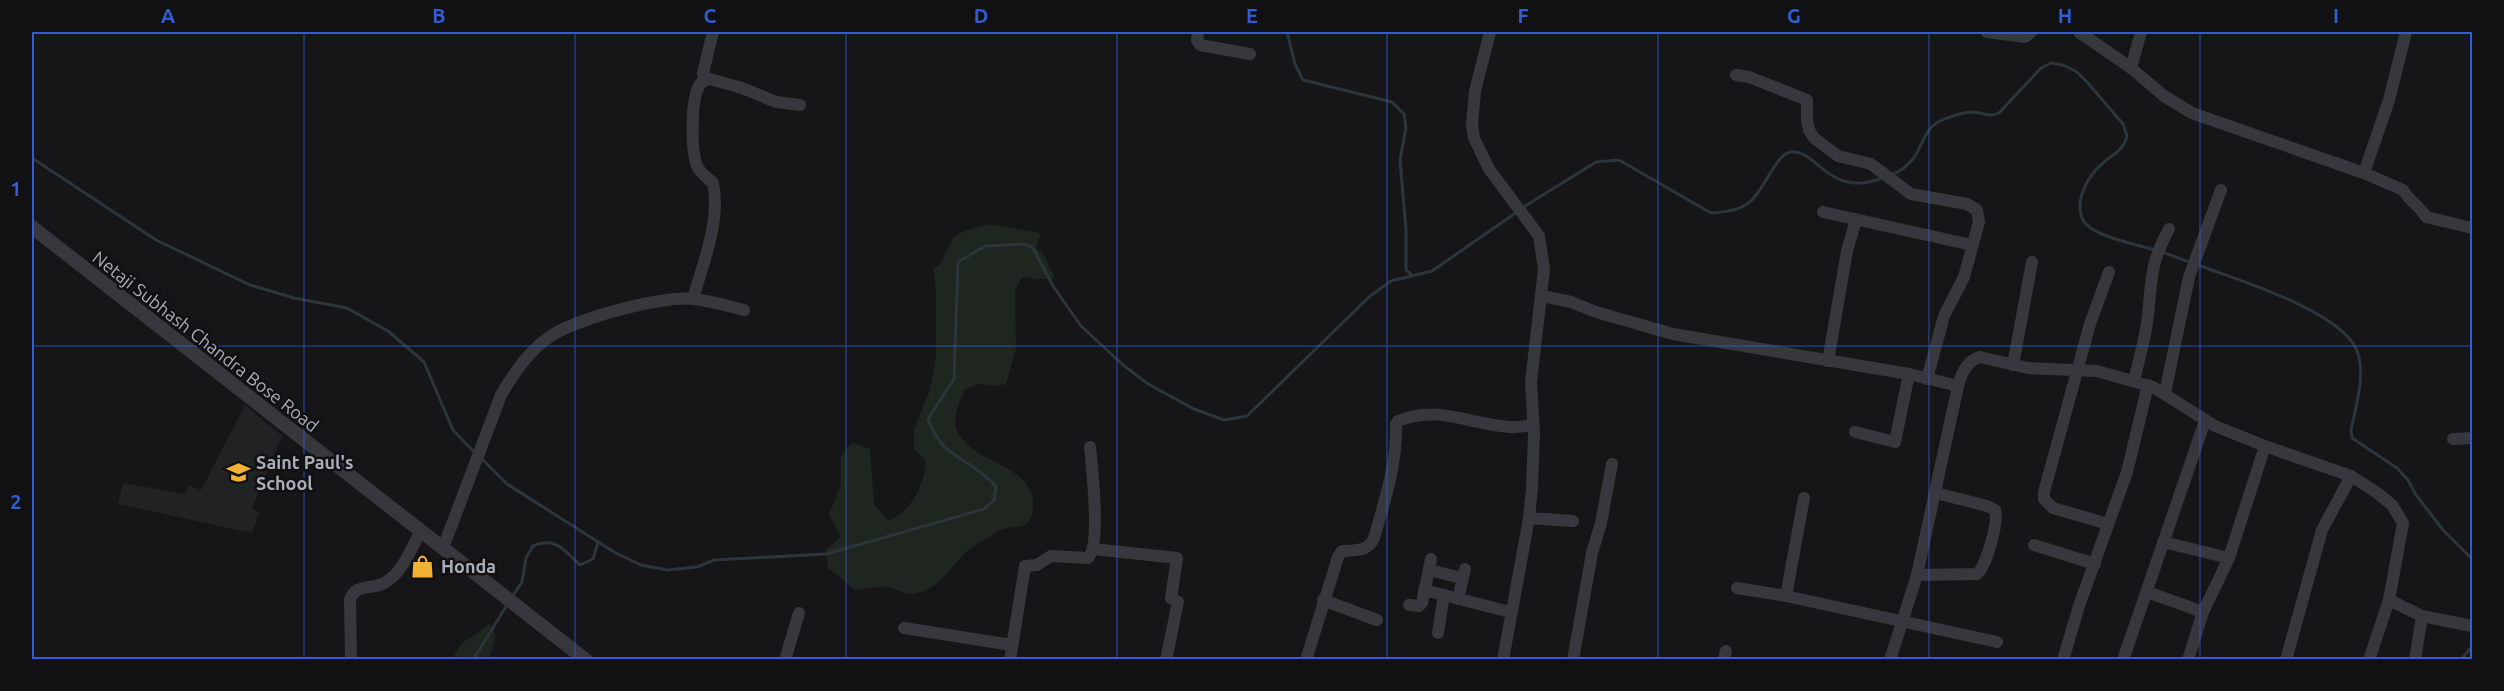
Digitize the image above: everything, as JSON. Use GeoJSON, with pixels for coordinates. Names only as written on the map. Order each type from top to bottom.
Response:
{"type":"FeatureCollection","features":[{"type":"Feature","properties":{"kind":"street"},"geometry":{"type":"LineString","coordinates":[[693,299],[714,211],[714,186],[698,168],[693,129],[697,95],[704,80],[713,32]]}},
{"type":"Feature","properties":{"kind":"street"},"geometry":{"type":"LineString","coordinates":[[1198,32],[1197,40],[1200,45],[1250,54]]}},
{"type":"Feature","properties":{"kind":"street"},"geometry":{"type":"LineString","coordinates":[[1490,32],[1475,91],[1473,132],[1485,162],[1536,231],[1542,252],[1542,296],[1531,382],[1534,459],[1529,518],[1503,660]]}},
{"type":"Feature","properties":{"kind":"street"},"geometry":{"type":"LineString","coordinates":[[1987,32],[2025,37],[2031,32]]}},
{"type":"Feature","properties":{"kind":"street"},"geometry":{"type":"LineString","coordinates":[[2079,32],[2131,68],[2164,96],[2192,113],[2364,173],[2403,190],[2407,199],[2416,203],[2426,218],[2472,228]]}},
{"type":"Feature","properties":{"kind":"street"},"geometry":{"type":"LineString","coordinates":[[2131,68],[2140,32]]}},
{"type":"Feature","properties":{"kind":"street"},"geometry":{"type":"LineString","coordinates":[[2364,173],[2389,100],[2406,32]]}},
{"type":"Feature","properties":{"kind":"street"},"geometry":{"type":"LineString","coordinates":[[1736,75],[1749,77],[1807,100],[1807,125],[1814,138],[1838,156],[1871,164],[1903,189],[1916,195],[1975,208],[1979,214],[1979,222],[1962,284],[1944,316],[1927,379]]}},
{"type":"Feature","properties":{"kind":"street"},"geometry":{"type":"LineString","coordinates":[[704,80],[710,79],[742,88],[776,102],[800,105]]}},
{"type":"Feature","properties":{"kind":"street"},"geometry":{"type":"LineString","coordinates":[[2165,393],[2194,262],[2221,190]]}},
{"type":"Feature","properties":{"kind":"street"},"geometry":{"type":"LineString","coordinates":[[1823,212],[1972,246]]}},
{"type":"Feature","properties":{"kind":"street"},"geometry":{"type":"LineString","coordinates":[[1828,361],[1847,251],[1856,220]]}},
{"type":"Feature","properties":{"kind":"street","name":"Netaji Subhash Chandra Bose Road"},"geometry":{"type":"LineString","coordinates":[[32,227],[586,660]]}},
{"type":"Feature","properties":{"kind":"street"},"geometry":{"type":"LineString","coordinates":[[2134,381],[2148,316],[2148,293],[2159,249],[2169,229]]}},
{"type":"Feature","properties":{"kind":"street"},"geometry":{"type":"LineString","coordinates":[[2013,364],[2032,262]]}},
{"type":"Feature","properties":{"kind":"street"},"geometry":{"type":"LineString","coordinates":[[2108,524],[2053,508],[2044,499],[2055,448],[2090,324],[2109,272]]}},
{"type":"Feature","properties":{"kind":"street"},"geometry":{"type":"LineString","coordinates":[[1542,296],[1571,302],[1655,330],[1910,374],[1958,386]]}},
{"type":"Feature","properties":{"kind":"street"},"geometry":{"type":"LineString","coordinates":[[443,548],[501,395],[513,375],[546,339],[561,330],[651,302],[693,299],[744,310]]}},
{"type":"Feature","properties":{"kind":"street"},"geometry":{"type":"LineString","coordinates":[[1890,660],[1917,575],[1958,386],[1966,367],[1975,358],[1987,358],[2036,369],[2079,369],[2110,374],[2148,385],[2165,393],[2205,422],[2351,476],[2392,505],[2403,523],[2389,600],[2369,660]]}},
{"type":"Feature","properties":{"kind":"street"},"geometry":{"type":"LineString","coordinates":[[1855,432],[1895,442],[1910,374]]}},
{"type":"Feature","properties":{"kind":"street"},"geometry":{"type":"LineString","coordinates":[[2063,660],[2127,471],[2148,385]]}},
{"type":"Feature","properties":{"kind":"street"},"geometry":{"type":"LineString","coordinates":[[1306,660],[1333,568],[1342,551],[1365,550],[1374,538],[1390,485],[1398,421],[1448,415],[1513,428],[1533,425]]}},
{"type":"Feature","properties":{"kind":"street"},"geometry":{"type":"LineString","coordinates":[[2123,660],[2205,422]]}},
{"type":"Feature","properties":{"kind":"street"},"geometry":{"type":"LineString","coordinates":[[2453,439],[2472,438]]}},
{"type":"Feature","properties":{"kind":"street"},"geometry":{"type":"LineString","coordinates":[[2188,660],[2203,612],[2229,558],[2265,446]]}},
{"type":"Feature","properties":{"kind":"street"},"geometry":{"type":"LineString","coordinates":[[1010,660],[1025,566],[1037,565],[1052,556],[1088,558],[1093,549],[1094,507],[1090,447]]}},
{"type":"Feature","properties":{"kind":"street"},"geometry":{"type":"LineString","coordinates":[[1573,660],[1592,553],[1601,523],[1612,464]]}},
{"type":"Feature","properties":{"kind":"street"},"geometry":{"type":"LineString","coordinates":[[2286,660],[2322,530],[2351,476]]}},
{"type":"Feature","properties":{"kind":"street"},"geometry":{"type":"LineString","coordinates":[[1917,575],[1977,574],[1984,565],[1996,518],[1996,513],[1992,508],[1936,493]]}},
{"type":"Feature","properties":{"kind":"street"},"geometry":{"type":"LineString","coordinates":[[1786,596],[1804,498]]}},
{"type":"Feature","properties":{"kind":"street"},"geometry":{"type":"LineString","coordinates":[[1529,518],[1573,521]]}},
{"type":"Feature","properties":{"kind":"street"},"geometry":{"type":"LineString","coordinates":[[351,660],[350,600],[352,592],[359,588],[382,585],[393,577],[421,530]]}},
{"type":"Feature","properties":{"kind":"street"},"geometry":{"type":"LineString","coordinates":[[2163,542],[2229,558]]}},
{"type":"Feature","properties":{"kind":"street"},"geometry":{"type":"LineString","coordinates":[[2034,545],[2095,564]]}},
{"type":"Feature","properties":{"kind":"street"},"geometry":{"type":"LineString","coordinates":[[1093,549],[1177,558],[1171,598],[1178,602],[1166,660]]}},
{"type":"Feature","properties":{"kind":"street"},"geometry":{"type":"LineString","coordinates":[[1409,605],[1419,606],[1422,603],[1430,564],[1463,573],[1458,599]]}},
{"type":"Feature","properties":{"kind":"street"},"geometry":{"type":"LineString","coordinates":[[1737,588],[1786,596],[1997,642]]}},
{"type":"Feature","properties":{"kind":"street"},"geometry":{"type":"LineString","coordinates":[[1424,590],[1510,612]]}},
{"type":"Feature","properties":{"kind":"street"},"geometry":{"type":"LineString","coordinates":[[2147,592],[2203,612]]}},
{"type":"Feature","properties":{"kind":"street"},"geometry":{"type":"LineString","coordinates":[[1438,633],[1444,595]]}},
{"type":"Feature","properties":{"kind":"street"},"geometry":{"type":"LineString","coordinates":[[1323,600],[1377,620]]}},
{"type":"Feature","properties":{"kind":"street"},"geometry":{"type":"LineString","coordinates":[[2389,600],[2422,616],[2472,626]]}},
{"type":"Feature","properties":{"kind":"street"},"geometry":{"type":"LineString","coordinates":[[785,660],[799,613]]}},
{"type":"Feature","properties":{"kind":"street"},"geometry":{"type":"LineString","coordinates":[[2415,660],[2422,616]]}},
{"type":"Feature","properties":{"kind":"street"},"geometry":{"type":"LineString","coordinates":[[904,628],[1012,645]]}},
{"type":"Feature","properties":{"kind":"shaded area"},"geometry":{"type":"Polygon","coordinates":[[[988,224],[1041,233],[1036,248],[1043,254],[1054,275],[1053,279],[1022,277],[1015,291],[1016,348],[1006,384],[997,386],[978,384],[964,390],[955,420],[957,430],[964,441],[1023,480],[1030,490],[1033,503],[1032,516],[1027,524],[998,531],[972,547],[943,578],[922,592],[910,594],[883,587],[855,590],[828,568],[825,550],[841,537],[829,515],[840,487],[841,458],[853,443],[870,449],[874,504],[888,521],[904,511],[915,497],[922,481],[926,462],[914,449],[914,430],[930,389],[936,357],[934,267],[941,264],[949,245],[957,235],[988,224]]]}},
{"type":"Feature","properties":{"kind":"shaded area","name":"Saint Paul's School"},"geometry":{"type":"Polygon","coordinates":[[[245,405],[282,436],[252,508],[259,512],[252,533],[118,504],[123,483],[185,494],[188,485],[201,490],[245,405]]]}},
{"type":"Feature","properties":{"kind":"shaded area"},"geometry":{"type":"Polygon","coordinates":[[[244,453],[260,459],[246,494],[230,488],[244,453]]]}},
{"type":"Feature","properties":{"kind":"shaded area"},"geometry":{"type":"Polygon","coordinates":[[[489,623],[496,635],[489,659],[454,659],[463,642],[489,623]]]}},
{"type":"Feature","properties":{"kind":"waterway"},"geometry":{"type":"LineString","coordinates":[[1287,32],[1295,64],[1303,80],[1392,102],[1404,114],[1406,128],[1400,160],[1406,230],[1406,270],[1412,275]]}},
{"type":"Feature","properties":{"kind":"waterway"},"geometry":{"type":"LineString","coordinates":[[1891,175],[1910,162],[1928,132],[1940,121],[1968,112],[1989,115],[1999,113],[2041,68],[2051,63],[2063,65],[2077,72],[2088,83],[2123,124],[2127,136],[2121,148],[2099,166],[2087,183],[2080,201],[2082,219],[2091,229],[2099,233],[2155,250]]}},
{"type":"Feature","properties":{"kind":"waterway"},"geometry":{"type":"LineString","coordinates":[[1522,208],[1596,162],[1619,160],[1711,213],[1734,210],[1747,204],[1753,199],[1779,160],[1790,152],[1808,157],[1826,172],[1849,183],[1865,183],[1885,177]]}},
{"type":"Feature","properties":{"kind":"waterway"},"geometry":{"type":"LineString","coordinates":[[32,158],[156,240],[250,285],[294,298],[347,308],[388,331],[424,362],[453,430],[475,453]]}},
{"type":"Feature","properties":{"kind":"waterway"},"geometry":{"type":"LineString","coordinates":[[480,457],[507,484],[614,552],[641,565],[667,570],[697,567],[714,560],[826,554],[984,509],[994,500],[996,487],[987,477],[949,451],[934,433],[928,419],[954,379],[958,262],[985,246],[1024,244],[1033,248],[1053,286],[1081,326],[1122,364],[1148,384],[1194,409],[1224,420],[1247,416],[1370,296],[1391,281],[1432,271],[1517,212]]}},
{"type":"Feature","properties":{"kind":"waterway"},"geometry":{"type":"LineString","coordinates":[[2162,252],[2192,263]]}},
{"type":"Feature","properties":{"kind":"waterway"},"geometry":{"type":"LineString","coordinates":[[2198,265],[2290,300],[2336,326],[2351,341],[2359,357],[2361,375],[2351,430],[2352,438],[2397,468],[2443,530],[2472,559]]}},
{"type":"Feature","properties":{"kind":"waterway"},"geometry":{"type":"LineString","coordinates":[[512,597],[522,582],[526,558],[533,546],[541,543],[559,546],[580,565],[593,559],[598,542]]}},
{"type":"Feature","properties":{"kind":"waterway"},"geometry":{"type":"LineString","coordinates":[[473,660],[507,605]]}},
{"type":"Feature","properties":{"kind":"waterway"},"geometry":{"type":"LineString","coordinates":[[2461,660],[2472,646]]}},
{"type":"Feature","properties":{"kind":"place","name":"Saint Paul's School"},"geometry":{"type":"Point","coordinates":[238,472]}},
{"type":"Feature","properties":{"kind":"place","name":"Honda"},"geometry":{"type":"Point","coordinates":[423,566]}}]}
